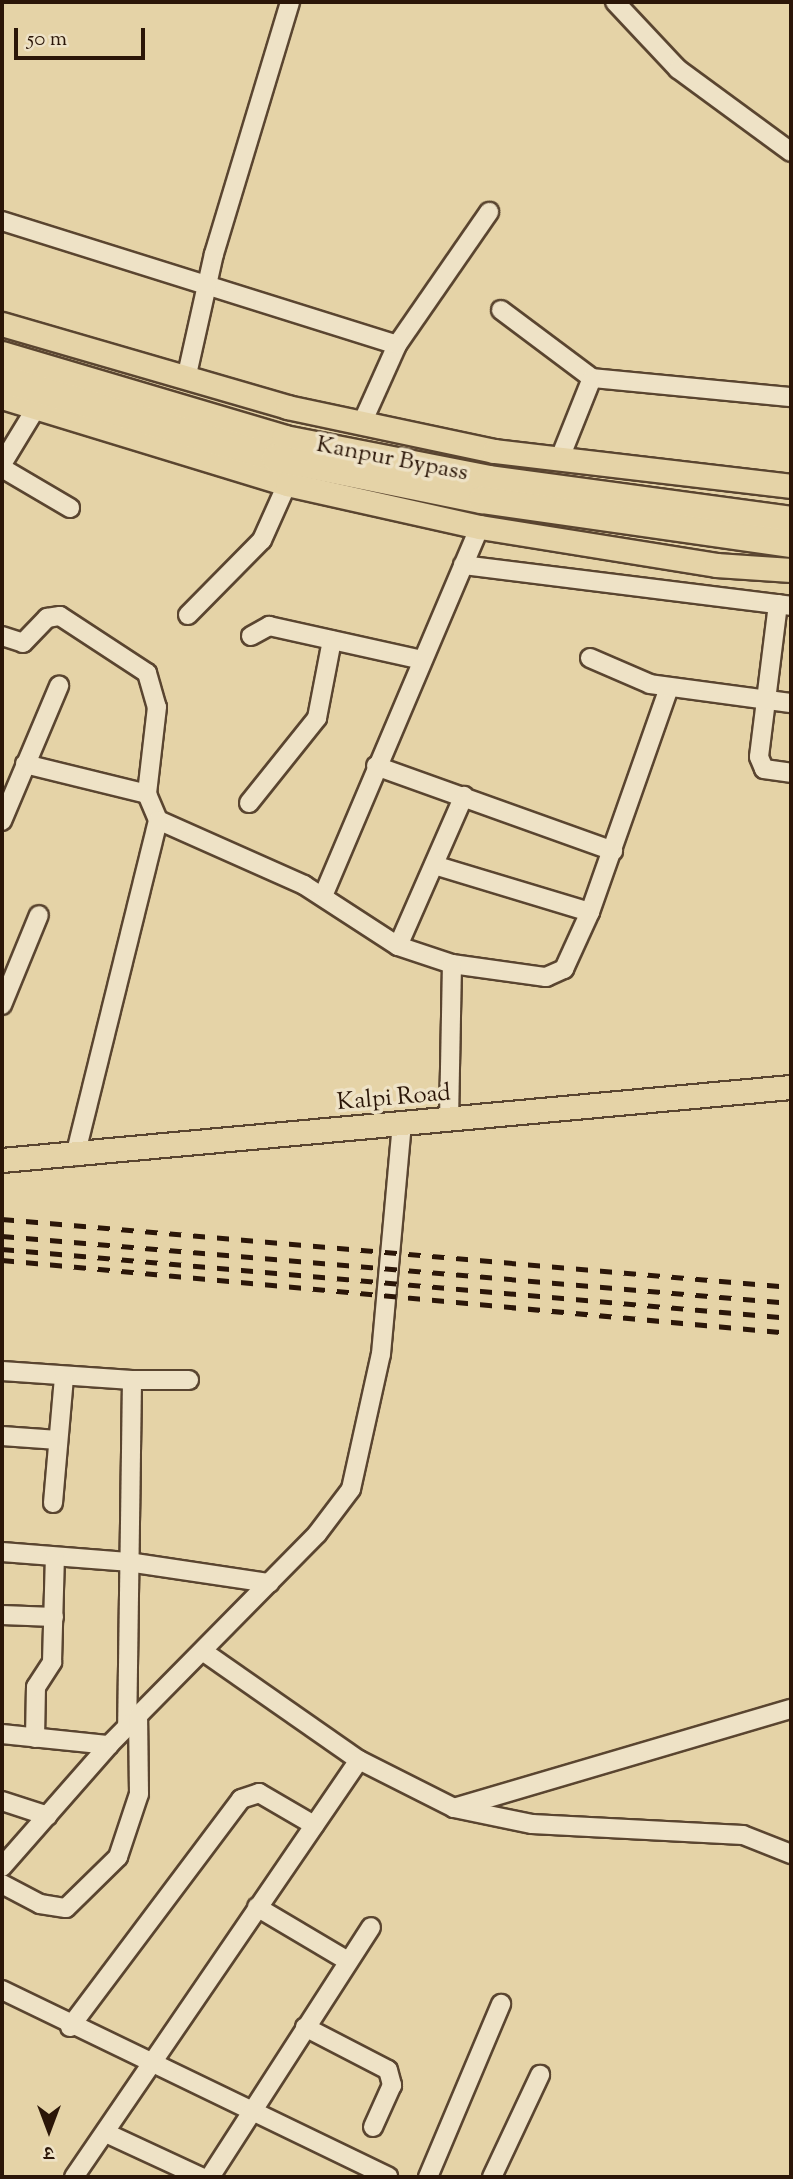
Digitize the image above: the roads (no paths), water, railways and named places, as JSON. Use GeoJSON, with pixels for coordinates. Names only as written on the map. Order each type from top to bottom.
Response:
{"type":"FeatureCollection","features":[{"type":"Feature","properties":{"kind":"highway","name":"Kanpur Bypass"},"geometry":{"type":"LineString","coordinates":[[2,355],[285,439],[488,479],[791,520]]}},
{"type":"Feature","properties":{"kind":"highway","name":"Kanpur Bypass"},"geometry":{"type":"LineString","coordinates":[[2,379],[275,458],[496,502],[791,544]]}},
{"type":"Feature","properties":{"kind":"main road"},"geometry":{"type":"LineString","coordinates":[[2,324],[186,379],[362,423],[560,458],[791,486]]}},
{"type":"Feature","properties":{"kind":"main road"},"geometry":{"type":"LineString","coordinates":[[2,397],[287,484],[480,527],[716,565],[791,570]]}},
{"type":"Feature","properties":{"kind":"main road","name":"Kalpi Road"},"geometry":{"type":"LineString","coordinates":[[2,1160],[75,1156],[791,1087]]}},
{"type":"Feature","properties":{"kind":"street"},"geometry":{"type":"LineString","coordinates":[[186,379],[206,285],[290,2]]}},
{"type":"Feature","properties":{"kind":"street"},"geometry":{"type":"LineString","coordinates":[[615,2],[678,69],[791,152]]}},
{"type":"Feature","properties":{"kind":"street"},"geometry":{"type":"LineString","coordinates":[[362,423],[397,345],[489,212]]}},
{"type":"Feature","properties":{"kind":"street"},"geometry":{"type":"LineString","coordinates":[[2,220],[397,345]]}},
{"type":"Feature","properties":{"kind":"street"},"geometry":{"type":"LineString","coordinates":[[501,310],[592,378],[791,397]]}},
{"type":"Feature","properties":{"kind":"street"},"geometry":{"type":"LineString","coordinates":[[560,458],[592,378]]}},
{"type":"Feature","properties":{"kind":"street"},"geometry":{"type":"LineString","coordinates":[[36,408],[2,466],[70,508]]}},
{"type":"Feature","properties":{"kind":"street"},"geometry":{"type":"LineString","coordinates":[[188,615],[262,540],[287,484]]}},
{"type":"Feature","properties":{"kind":"street"},"geometry":{"type":"LineString","coordinates":[[323,896],[376,766],[480,527]]}},
{"type":"Feature","properties":{"kind":"street"},"geometry":{"type":"LineString","coordinates":[[463,565],[785,605],[766,701],[760,764],[791,773]]}},
{"type":"Feature","properties":{"kind":"street"},"geometry":{"type":"LineString","coordinates":[[2,636],[23,643],[47,618],[60,616],[147,673],[157,707],[147,794],[158,820],[75,1156]]}},
{"type":"Feature","properties":{"kind":"street"},"geometry":{"type":"LineString","coordinates":[[251,636],[269,626],[422,660]]}},
{"type":"Feature","properties":{"kind":"street"},"geometry":{"type":"LineString","coordinates":[[249,803],[317,718],[332,640]]}},
{"type":"Feature","properties":{"kind":"street"},"geometry":{"type":"LineString","coordinates":[[590,658],[669,688],[791,703]]}},
{"type":"Feature","properties":{"kind":"street"},"geometry":{"type":"LineString","coordinates":[[2,821],[15,773],[59,686]]}},
{"type":"Feature","properties":{"kind":"street"},"geometry":{"type":"LineString","coordinates":[[158,820],[323,896],[398,946],[452,964],[556,976],[590,912],[669,688]]}},
{"type":"Feature","properties":{"kind":"street"},"geometry":{"type":"LineString","coordinates":[[376,766],[613,851]]}},
{"type":"Feature","properties":{"kind":"street"},"geometry":{"type":"LineString","coordinates":[[15,773],[147,794]]}},
{"type":"Feature","properties":{"kind":"street"},"geometry":{"type":"LineString","coordinates":[[398,946],[464,796]]}},
{"type":"Feature","properties":{"kind":"street"},"geometry":{"type":"LineString","coordinates":[[434,865],[590,912]]}},
{"type":"Feature","properties":{"kind":"street"},"geometry":{"type":"LineString","coordinates":[[2,1005],[39,915]]}},
{"type":"Feature","properties":{"kind":"street"},"geometry":{"type":"LineString","coordinates":[[449,1120],[452,964]]}},
{"type":"Feature","properties":{"kind":"street"},"geometry":{"type":"LineString","coordinates":[[2,1867],[109,1745],[204,1652],[351,1489],[381,1354],[402,1124]]}},
{"type":"Feature","properties":{"kind":"street"},"geometry":{"type":"LineString","coordinates":[[2,1371],[132,1380],[189,1380]]}},
{"type":"Feature","properties":{"kind":"street"},"geometry":{"type":"LineString","coordinates":[[53,1503],[64,1376]]}},
{"type":"Feature","properties":{"kind":"street"},"geometry":{"type":"LineString","coordinates":[[2,1884],[40,1904],[66,1908],[118,1857],[139,1794],[133,1722],[128,1562],[132,1380]]}},
{"type":"Feature","properties":{"kind":"street"},"geometry":{"type":"LineString","coordinates":[[2,1436],[58,1440]]}},
{"type":"Feature","properties":{"kind":"street"},"geometry":{"type":"LineString","coordinates":[[2,1552],[128,1562],[269,1583]]}},
{"type":"Feature","properties":{"kind":"street"},"geometry":{"type":"LineString","coordinates":[[35,1738],[36,1687],[52,1662],[55,1557]]}},
{"type":"Feature","properties":{"kind":"street"},"geometry":{"type":"LineString","coordinates":[[2,1615],[54,1617]]}},
{"type":"Feature","properties":{"kind":"street"},"geometry":{"type":"LineString","coordinates":[[204,1652],[359,1760],[454,1808],[532,1824],[743,1835],[791,1854]]}},
{"type":"Feature","properties":{"kind":"street"},"geometry":{"type":"LineString","coordinates":[[454,1808],[791,1709]]}},
{"type":"Feature","properties":{"kind":"street"},"geometry":{"type":"LineString","coordinates":[[2,1734],[109,1745]]}},
{"type":"Feature","properties":{"kind":"street"},"geometry":{"type":"LineString","coordinates":[[74,2177],[106,2133],[149,2063],[359,1760]]}},
{"type":"Feature","properties":{"kind":"street"},"geometry":{"type":"LineString","coordinates":[[70,2027],[241,1799],[259,1793],[314,1825]]}},
{"type":"Feature","properties":{"kind":"street"},"geometry":{"type":"LineString","coordinates":[[2,1801],[48,1816]]}},
{"type":"Feature","properties":{"kind":"street"},"geometry":{"type":"LineString","coordinates":[[257,1907],[348,1961]]}},
{"type":"Feature","properties":{"kind":"street"},"geometry":{"type":"LineString","coordinates":[[210,2177],[250,2109],[371,1927]]}},
{"type":"Feature","properties":{"kind":"street"},"geometry":{"type":"LineString","coordinates":[[2,1990],[70,2027],[250,2109],[388,2177]]}},
{"type":"Feature","properties":{"kind":"street"},"geometry":{"type":"LineString","coordinates":[[428,2177],[501,2004]]}},
{"type":"Feature","properties":{"kind":"street"},"geometry":{"type":"LineString","coordinates":[[305,2026],[388,2070],[392,2085],[373,2126]]}},
{"type":"Feature","properties":{"kind":"street"},"geometry":{"type":"LineString","coordinates":[[492,2177],[540,2075]]}},
{"type":"Feature","properties":{"kind":"street"},"geometry":{"type":"LineString","coordinates":[[106,2133],[201,2177]]}},
{"type":"Feature","properties":{"kind":"railway"},"geometry":{"type":"LineString","coordinates":[[2,1219],[791,1287]]}},
{"type":"Feature","properties":{"kind":"railway"},"geometry":{"type":"LineString","coordinates":[[2,1236],[791,1303]]}},
{"type":"Feature","properties":{"kind":"railway"},"geometry":{"type":"LineString","coordinates":[[2,1249],[791,1318]]}},
{"type":"Feature","properties":{"kind":"railway"},"geometry":{"type":"LineString","coordinates":[[2,1260],[791,1333]]}}]}
